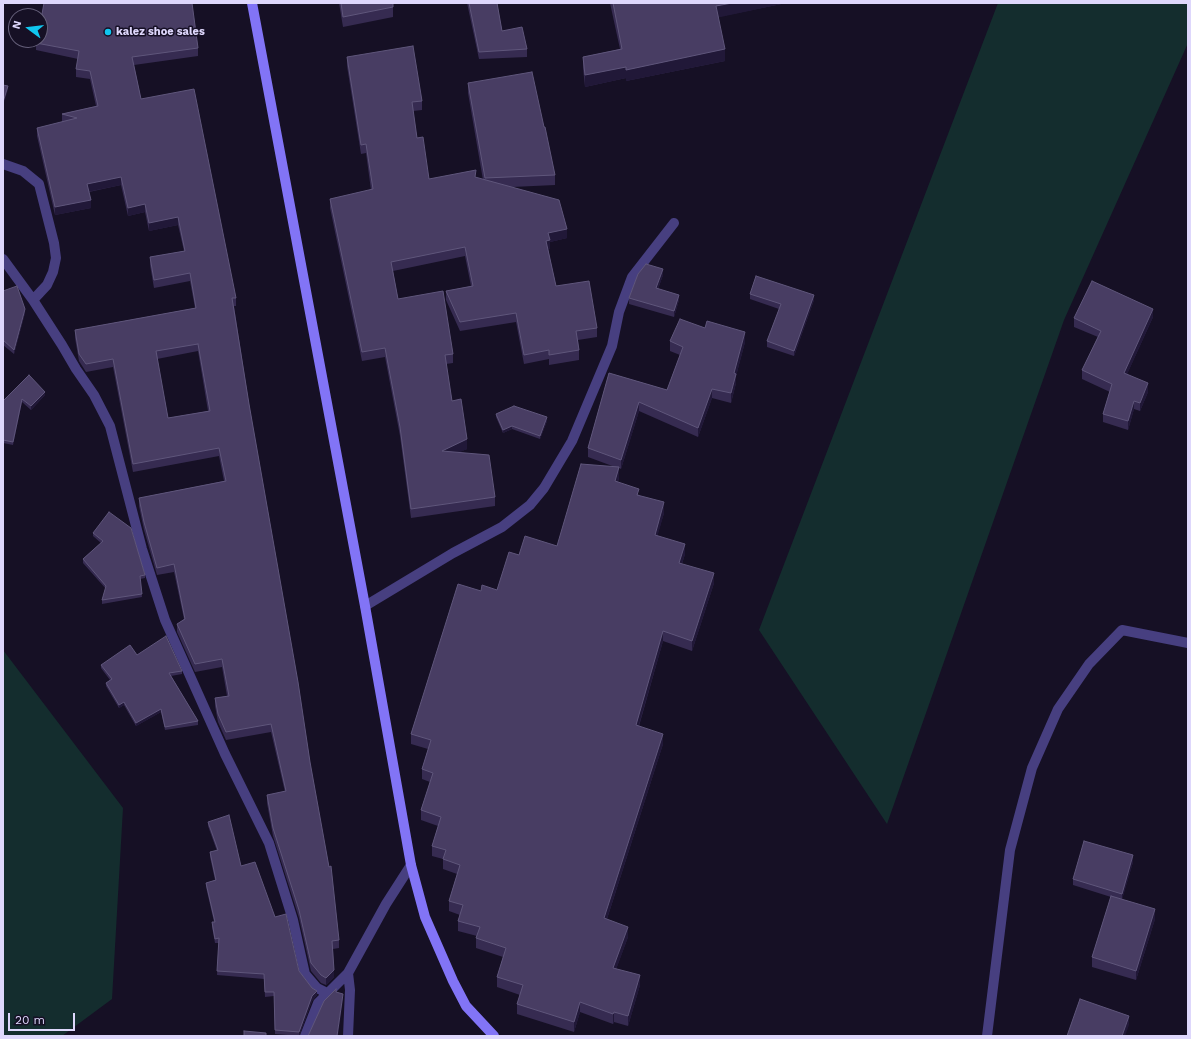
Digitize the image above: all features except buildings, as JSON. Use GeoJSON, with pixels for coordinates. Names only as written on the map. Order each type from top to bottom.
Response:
{"type":"FeatureCollection","features":[{"type":"Feature","properties":{"kind":"main road"},"geometry":{"type":"LineString","coordinates":[[252,3],[365,606],[411,865],[426,917],[453,981],[466,1006],[494,1036]]}},
{"type":"Feature","properties":{"kind":"street"},"geometry":{"type":"LineString","coordinates":[[3,164],[23,171],[39,184],[54,243],[56,258],[53,272],[47,285],[33,300]]}},
{"type":"Feature","properties":{"kind":"street"},"geometry":{"type":"LineString","coordinates":[[365,606],[453,553],[502,527],[530,505],[544,488],[572,441],[612,346],[620,312],[632,277],[674,223]]}},
{"type":"Feature","properties":{"kind":"street"},"geometry":{"type":"LineString","coordinates":[[3,259],[33,300],[94,395],[110,426],[142,549],[165,620],[225,754],[269,843],[293,920],[305,974],[317,988],[327,993]]}},
{"type":"Feature","properties":{"kind":"street"},"geometry":{"type":"LineString","coordinates":[[987,1036],[1010,850],[1032,768],[1058,709],[1088,664],[1122,630],[1188,643]]}},
{"type":"Feature","properties":{"kind":"street"},"geometry":{"type":"LineString","coordinates":[[305,1036],[315,1008],[327,993],[348,974],[386,904],[411,865]]}},
{"type":"Feature","properties":{"kind":"street"},"geometry":{"type":"LineString","coordinates":[[348,974],[350,990],[348,1036]]}},
{"type":"Feature","properties":{"kind":"green space"},"geometry":{"type":"Polygon","coordinates":[[[998,3],[1188,3],[1188,43],[1064,320],[887,824],[759,630],[998,3]]]}},
{"type":"Feature","properties":{"kind":"green space"},"geometry":{"type":"Polygon","coordinates":[[[3,650],[123,808],[112,999],[62,1036],[3,1036],[3,650]]]}},
{"type":"Feature","properties":{"kind":"place","name":"kalez shoe sales"},"geometry":{"type":"Point","coordinates":[108,32]}}]}
